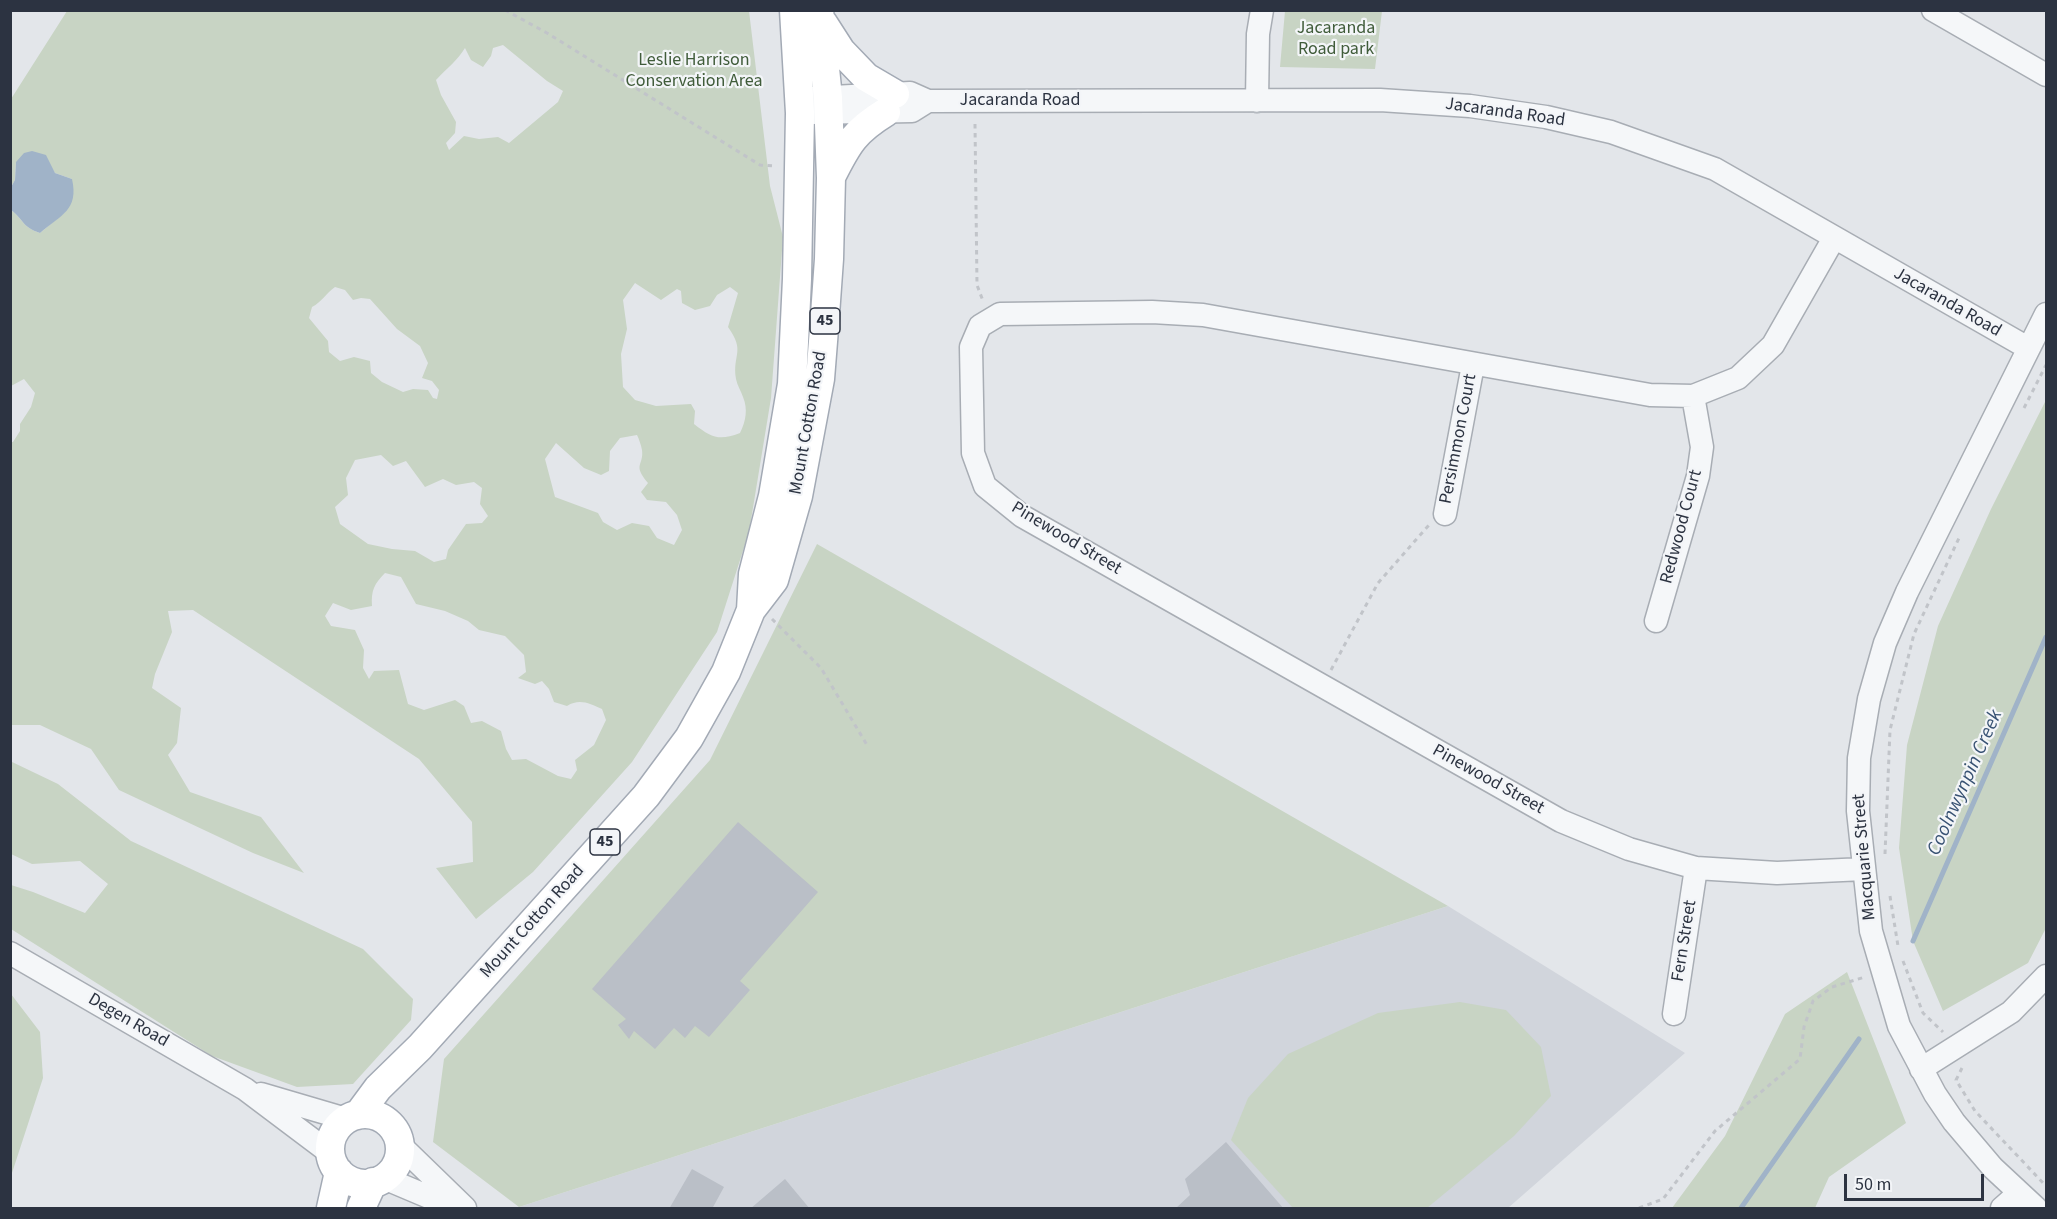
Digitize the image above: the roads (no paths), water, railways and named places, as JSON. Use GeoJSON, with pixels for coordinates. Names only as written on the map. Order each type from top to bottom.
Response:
{"type":"FeatureCollection","features":[{"type":"Feature","properties":{"kind":"main road"},"geometry":{"type":"LineString","coordinates":[[811,13],[841,51],[891,103],[853,136],[831,178]]}},
{"type":"Feature","properties":{"kind":"main road","name":"Mount Cotton Road"},"geometry":{"type":"LineString","coordinates":[[751,610],[753,573],[773,496],[792,384],[797,279],[800,105],[811,13]]}},
{"type":"Feature","properties":{"kind":"main road","name":"Mount Cotton Road"},"geometry":{"type":"LineString","coordinates":[[352,1117],[420,1047],[646,796],[689,738],[726,672],[751,610],[774,580],[798,496],[820,379],[829,259],[831,178],[828,105],[811,13]]}},
{"type":"Feature","properties":{"kind":"main road","name":"Mount Cotton Road"},"geometry":{"type":"LineString","coordinates":[[396,1136],[398,1095],[420,1047]]}},
{"type":"Feature","properties":{"kind":"main road"},"geometry":{"type":"LineString","coordinates":[[352,1117],[368,1114],[377,1116],[396,1136]]}},
{"type":"Feature","properties":{"kind":"main road","name":"45"},"geometry":{"type":"LineString","coordinates":[[331,1209],[335,1163],[333,1134],[352,1117]]}},
{"type":"Feature","properties":{"kind":"main road","name":"45"},"geometry":{"type":"LineString","coordinates":[[361,1209],[378,1180],[397,1163],[396,1136]]}},
{"type":"Feature","properties":{"kind":"main road"},"geometry":{"type":"LineString","coordinates":[[335,1163],[355,1182],[378,1180]]}},
{"type":"Feature","properties":{"kind":"street"},"geometry":{"type":"LineString","coordinates":[[1257,101],[1258,34],[1262,10]]}},
{"type":"Feature","properties":{"kind":"street"},"geometry":{"type":"LineString","coordinates":[[1933,10],[2046,75]]}},
{"type":"Feature","properties":{"kind":"street","name":"Jacaranda Road"},"geometry":{"type":"LineString","coordinates":[[800,105],[891,103],[912,111],[928,101],[1380,100],[1470,106],[1546,117],[1630,138],[1715,169],[2028,348]]}},
{"type":"Feature","properties":{"kind":"street"},"geometry":{"type":"LineString","coordinates":[[1473,365],[1650,395],[1693,396],[1738,378],[1773,345],[1834,238]]}},
{"type":"Feature","properties":{"kind":"street","name":"Pinewood Street"},"geometry":{"type":"LineString","coordinates":[[1473,365],[1203,315],[1152,312],[1000,314],[980,326],[971,347],[973,453],[985,486],[1022,516],[1561,821],[1629,849],[1696,868],[1777,873],[1874,867]]}},
{"type":"Feature","properties":{"kind":"street","name":"Macquarie Street"},"geometry":{"type":"LineString","coordinates":[[2036,1209],[1993,1168],[1954,1122],[1921,1069],[1899,1026],[1894,967],[1871,931],[1874,867],[1858,811],[1860,758],[1869,699],[1885,643],[1906,592],[2046,314]]}},
{"type":"Feature","properties":{"kind":"street","name":"Persimmon Court"},"geometry":{"type":"LineString","coordinates":[[1445,514],[1473,365]]}},
{"type":"Feature","properties":{"kind":"street","name":"Redwood Court"},"geometry":{"type":"LineString","coordinates":[[1656,621],[1698,476],[1702,447],[1693,396]]}},
{"type":"Feature","properties":{"kind":"street","name":"Fern Street"},"geometry":{"type":"LineString","coordinates":[[1674,1014],[1696,868]]}},
{"type":"Feature","properties":{"kind":"street","name":"Degen Road"},"geometry":{"type":"LineString","coordinates":[[10,953],[245,1089],[335,1163]]}},
{"type":"Feature","properties":{"kind":"street"},"geometry":{"type":"LineString","coordinates":[[1921,1069],[2011,1012],[2046,976]]}},
{"type":"Feature","properties":{"kind":"street","name":"Degen Road"},"geometry":{"type":"LineString","coordinates":[[245,1089],[352,1117]]}},
{"type":"Feature","properties":{"kind":"street"},"geometry":{"type":"LineString","coordinates":[[396,1136],[465,1209]]}},
{"type":"Feature","properties":{"kind":"street"},"geometry":{"type":"LineString","coordinates":[[378,1180],[455,1209]]}},
{"type":"Feature","properties":{"kind":"street"},"geometry":{"type":"LineString","coordinates":[[2002,1209],[2019,1194]]}},
{"type":"Feature","properties":{"kind":"water"},"geometry":{"type":"Polygon","coordinates":[[[32,151],[46,155],[55,173],[72,179],[73,189],[73,198],[66,211],[40,233],[26,226],[11,210],[11,187],[15,180],[16,162],[24,153],[32,151]]]}},
{"type":"Feature","properties":{"kind":"waterway","name":"Coolnwynpin Creek"},"geometry":{"type":"LineString","coordinates":[[1913,941],[2046,637]]}},
{"type":"Feature","properties":{"kind":"waterway","name":"Coolnwynpin Creek"},"geometry":{"type":"LineString","coordinates":[[1741,1208],[1859,1039]]}},
{"type":"Feature","properties":{"kind":"park label","name":"Jacaranda Road park"},"geometry":{"type":"Point","coordinates":[1336,39]}},
{"type":"Feature","properties":{"kind":"park label","name":"Leslie Harrison Conservation Area"},"geometry":{"type":"Point","coordinates":[694,71]}}]}
